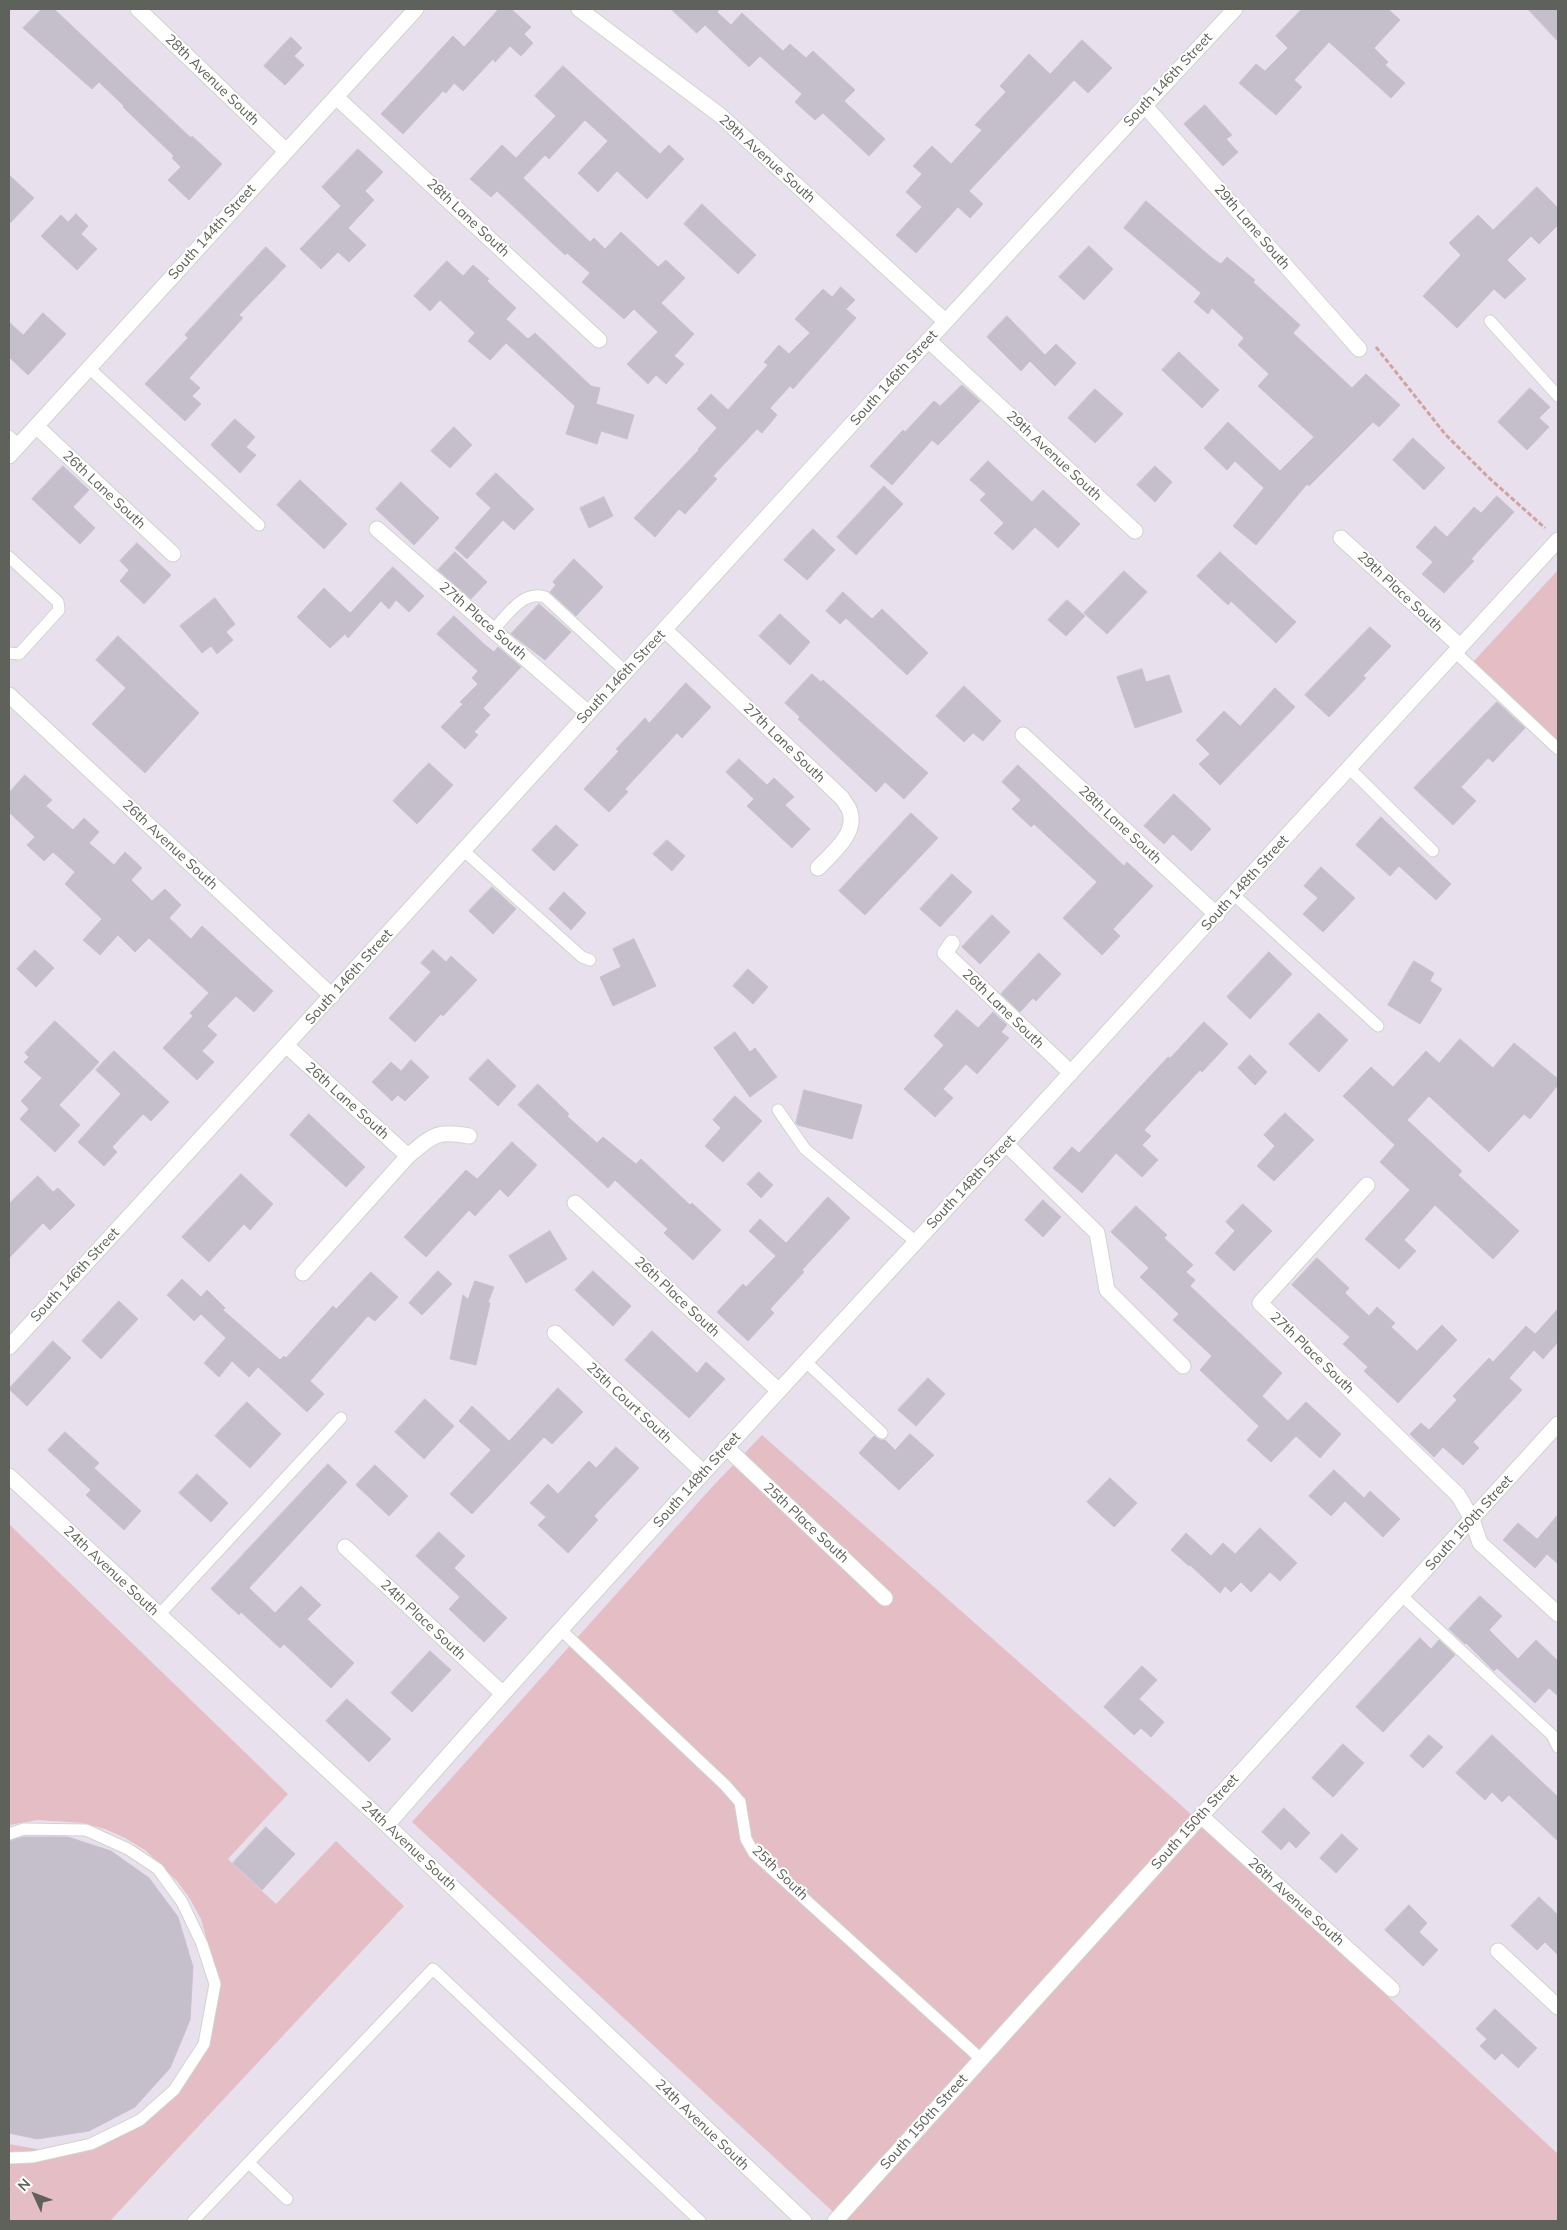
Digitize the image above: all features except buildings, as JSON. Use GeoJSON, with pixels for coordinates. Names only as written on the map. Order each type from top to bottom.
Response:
{"type":"FeatureCollection","features":[{"type":"Feature","properties":{"kind":"street","name":"28th Avenue South"},"geometry":{"type":"LineString","coordinates":[[138,9],[286,151]]}},
{"type":"Feature","properties":{"kind":"street","name":"South 144th Street"},"geometry":{"type":"LineString","coordinates":[[12,446],[36,426],[416,9]]}},
{"type":"Feature","properties":{"kind":"street","name":"29th Avenue South"},"geometry":{"type":"LineString","coordinates":[[578,9],[720,116],[945,321]]}},
{"type":"Feature","properties":{"kind":"street","name":"South 146th Street"},"geometry":{"type":"LineString","coordinates":[[9,1347],[332,996],[945,321],[1235,9]]}},
{"type":"Feature","properties":{"kind":"street","name":"28th Lane South"},"geometry":{"type":"LineString","coordinates":[[336,97],[599,340]]}},
{"type":"Feature","properties":{"kind":"street","name":"29th Lane South"},"geometry":{"type":"LineString","coordinates":[[1145,106],[1359,349]]}},
{"type":"Feature","properties":{"kind":"street","name":"29th Avenue South"},"geometry":{"type":"LineString","coordinates":[[928,340],[1135,531]]}},
{"type":"Feature","properties":{"kind":"street","name":"26th Lane South"},"geometry":{"type":"LineString","coordinates":[[36,426],[173,554]]}},
{"type":"Feature","properties":{"kind":"street","name":"27th Place South"},"geometry":{"type":"LineString","coordinates":[[377,529],[588,713]]}},
{"type":"Feature","properties":{"kind":"street","name":"29th Place South"},"geometry":{"type":"LineString","coordinates":[[1341,538],[1457,649]]}},
{"type":"Feature","properties":{"kind":"street","name":"South 148th Street"},"geometry":{"type":"LineString","coordinates":[[387,1825],[502,1693],[562,1630],[703,1472],[1217,914],[1558,540]]}},
{"type":"Feature","properties":{"kind":"street","name":"27th Lane South"},"geometry":{"type":"LineString","coordinates":[[665,630],[842,798],[850,812],[851,824],[846,838],[818,868]]}},
{"type":"Feature","properties":{"kind":"street","name":"26th Avenue South"},"geometry":{"type":"LineString","coordinates":[[9,695],[332,996]]}},
{"type":"Feature","properties":{"kind":"street","name":"28th Lane South"},"geometry":{"type":"LineString","coordinates":[[1022,736],[1217,914]]}},
{"type":"Feature","properties":{"kind":"street","name":"26th Lane South"},"geometry":{"type":"LineString","coordinates":[[952,943],[945,953],[1071,1073]]}},
{"type":"Feature","properties":{"kind":"street","name":"26th Lane South"},"geometry":{"type":"LineString","coordinates":[[286,1046],[408,1156]]}},
{"type":"Feature","properties":{"kind":"street"},"geometry":{"type":"LineString","coordinates":[[303,1272],[408,1156],[425,1142],[446,1132],[469,1136]]}},
{"type":"Feature","properties":{"kind":"street"},"geometry":{"type":"LineString","coordinates":[[1006,1144],[1097,1233],[1107,1290],[1183,1366]]}},
{"type":"Feature","properties":{"kind":"street","name":"27th Place South"},"geometry":{"type":"LineString","coordinates":[[1367,1185],[1260,1303],[1458,1494],[1472,1519]]}},
{"type":"Feature","properties":{"kind":"street","name":"26th Place South"},"geometry":{"type":"LineString","coordinates":[[576,1203],[779,1390]]}},
{"type":"Feature","properties":{"kind":"street","name":"25th Court South"},"geometry":{"type":"LineString","coordinates":[[554,1334],[703,1472]]}},
{"type":"Feature","properties":{"kind":"street","name":"South 150th Street"},"geometry":{"type":"LineString","coordinates":[[835,2221],[1558,1424]]}},
{"type":"Feature","properties":{"kind":"street","name":"25th Place South"},"geometry":{"type":"LineString","coordinates":[[726,1447],[885,1598]]}},
{"type":"Feature","properties":{"kind":"street","name":"24th Avenue South"},"geometry":{"type":"LineString","coordinates":[[9,1476],[387,1825],[804,2221]]}},
{"type":"Feature","properties":{"kind":"street"},"geometry":{"type":"LineString","coordinates":[[1472,1519],[1480,1543],[1558,1614]]}},
{"type":"Feature","properties":{"kind":"street","name":"24th Place South"},"geometry":{"type":"LineString","coordinates":[[345,1547],[502,1693]]}},
{"type":"Feature","properties":{"kind":"street","name":"26th Avenue South"},"geometry":{"type":"LineString","coordinates":[[1201,1816],[1392,1989]]}},
{"type":"Feature","properties":{"kind":"street"},"geometry":{"type":"LineString","coordinates":[[1498,1950],[1558,2007]]}},
{"type":"Feature","properties":{"kind":"lane"},"geometry":{"type":"LineString","coordinates":[[1490,321],[1558,396]]}},
{"type":"Feature","properties":{"kind":"lane"},"geometry":{"type":"LineString","coordinates":[[88,368],[259,524]]}},
{"type":"Feature","properties":{"kind":"lane"},"geometry":{"type":"LineString","coordinates":[[9,557],[58,602],[59,610],[19,654],[9,653]]}},
{"type":"Feature","properties":{"kind":"lane"},"geometry":{"type":"LineString","coordinates":[[493,630],[524,598],[537,595],[544,597],[626,672]]}},
{"type":"Feature","properties":{"kind":"lane"},"geometry":{"type":"LineString","coordinates":[[1457,649],[1558,749]]}},
{"type":"Feature","properties":{"kind":"lane"},"geometry":{"type":"LineString","coordinates":[[1349,768],[1433,851]]}},
{"type":"Feature","properties":{"kind":"lane"},"geometry":{"type":"LineString","coordinates":[[464,851],[582,957],[590,960]]}},
{"type":"Feature","properties":{"kind":"lane"},"geometry":{"type":"LineString","coordinates":[[1234,895],[1378,1026]]}},
{"type":"Feature","properties":{"kind":"lane"},"geometry":{"type":"LineString","coordinates":[[778,1110],[805,1149],[916,1242]]}},
{"type":"Feature","properties":{"kind":"lane"},"geometry":{"type":"LineString","coordinates":[[806,1362],[882,1433]]}},
{"type":"Feature","properties":{"kind":"lane"},"geometry":{"type":"LineString","coordinates":[[159,1615],[341,1418]]}},
{"type":"Feature","properties":{"kind":"lane"},"geometry":{"type":"LineString","coordinates":[[1402,1596],[1552,1735],[1558,1747]]}},
{"type":"Feature","properties":{"kind":"lane","name":"25th South"},"geometry":{"type":"LineString","coordinates":[[562,1630],[725,1785],[740,1802],[746,1839],[754,1853],[981,2059]]}},
{"type":"Feature","properties":{"kind":"lane"},"geometry":{"type":"LineString","coordinates":[[9,1834],[24,1830],[86,1830],[128,1849],[158,1869],[182,1902],[202,1944],[215,1984],[204,2044],[174,2090],[140,2120],[91,2144],[33,2157],[9,2158]]}},
{"type":"Feature","properties":{"kind":"lane"},"geometry":{"type":"LineString","coordinates":[[193,2221],[432,1968],[700,2221]]}},
{"type":"Feature","properties":{"kind":"lane"},"geometry":{"type":"LineString","coordinates":[[248,2163],[287,2198]]}},
{"type":"Feature","properties":{"kind":"shaded area"},"geometry":{"type":"Polygon","coordinates":[[[1558,570],[1558,741],[1473,662],[1558,570]]]}},
{"type":"Feature","properties":{"kind":"shaded area"},"geometry":{"type":"Polygon","coordinates":[[[762,1435],[1183,1807],[1558,2154],[1558,2221],[843,2221],[412,1822],[713,1486],[762,1435]]]}},
{"type":"Feature","properties":{"kind":"shaded area"},"geometry":{"type":"Polygon","coordinates":[[[9,1524],[288,1794],[228,1859],[276,1904],[336,1841],[404,1906],[110,2221],[9,2221],[9,2144],[37,2149],[60,2149],[144,2119],[200,2050],[213,1962],[201,1919],[190,1899],[177,1881],[145,1850],[105,1829],[83,1823],[38,1820],[9,1825],[9,1524]]]}}]}
